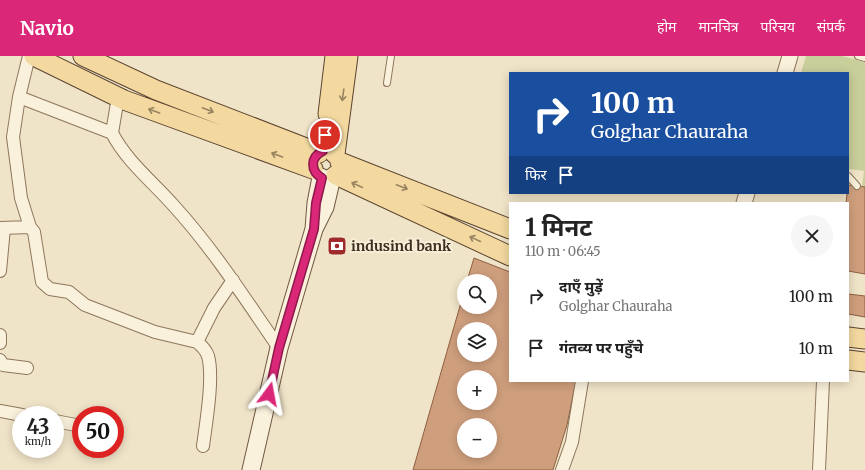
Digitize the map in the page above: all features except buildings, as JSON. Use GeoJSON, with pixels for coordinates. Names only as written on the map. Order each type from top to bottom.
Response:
{"type":"FeatureCollection","features":[{"type":"Feature","properties":{"kind":"main road"},"geometry":{"type":"LineString","coordinates":[[34,56],[118,97],[327,165],[509,229]]}},
{"type":"Feature","properties":{"kind":"main road"},"geometry":{"type":"LineString","coordinates":[[83,56],[112,62],[156,90],[327,165],[509,256]]}},
{"type":"Feature","properties":{"kind":"main road"},"geometry":{"type":"LineString","coordinates":[[327,165],[335,56]]}},
{"type":"Feature","properties":{"kind":"main road"},"geometry":{"type":"LineString","coordinates":[[251,470],[279,348],[314,229],[316,203],[327,165],[348,56]]}},
{"type":"Feature","properties":{"kind":"main road"},"geometry":{"type":"LineString","coordinates":[[849,337],[865,339]]}},
{"type":"Feature","properties":{"kind":"main road"},"geometry":{"type":"LineString","coordinates":[[849,360],[865,362]]}},
{"type":"Feature","properties":{"kind":"street"},"geometry":{"type":"LineString","coordinates":[[29,56],[19,97],[12,137],[21,198],[30,227],[34,232],[38,261],[41,265],[42,282],[50,289],[69,292],[85,305],[155,332],[197,342],[204,347],[209,362],[208,404],[203,446]]}},
{"type":"Feature","properties":{"kind":"street"},"geometry":{"type":"LineString","coordinates":[[785,72],[790,56]]}},
{"type":"Feature","properties":{"kind":"street"},"geometry":{"type":"LineString","coordinates":[[19,97],[112,132]]}},
{"type":"Feature","properties":{"kind":"street"},"geometry":{"type":"LineString","coordinates":[[118,97],[112,132],[125,156],[175,207],[232,280],[279,348]]}},
{"type":"Feature","properties":{"kind":"street"},"geometry":{"type":"LineString","coordinates":[[0,271],[2,228],[30,227]]}},
{"type":"Feature","properties":{"kind":"street"},"geometry":{"type":"LineString","coordinates":[[197,342],[214,308],[232,280]]}},
{"type":"Feature","properties":{"kind":"street"},"geometry":{"type":"LineString","coordinates":[[0,335],[0,343]]}},
{"type":"Feature","properties":{"kind":"street"},"geometry":{"type":"LineString","coordinates":[[0,360],[3,365],[27,368]]}},
{"type":"Feature","properties":{"kind":"street"},"geometry":{"type":"LineString","coordinates":[[562,470],[572,442],[582,382]]}},
{"type":"Feature","properties":{"kind":"street"},"geometry":{"type":"LineString","coordinates":[[819,470],[823,382]]}},
{"type":"Feature","properties":{"kind":"street"},"geometry":{"type":"LineString","coordinates":[[0,411],[12,413]]}},
{"type":"Feature","properties":{"kind":"lane"},"geometry":{"type":"LineString","coordinates":[[387,83],[391,56]]}},
{"type":"Feature","properties":{"kind":"lane"},"geometry":{"type":"LineString","coordinates":[[858,56],[865,58]]}},
{"type":"Feature","properties":{"kind":"lane"},"geometry":{"type":"LineString","coordinates":[[849,177],[857,186]]}},
{"type":"Feature","properties":{"kind":"green space"},"geometry":{"type":"Polygon","coordinates":[[[806,56],[842,56],[865,62],[865,187],[862,187],[864,171],[849,169],[849,72],[801,72],[806,56]]]}},
{"type":"Feature","properties":{"kind":"place","name":"indusind bank"},"geometry":{"type":"Point","coordinates":[337,246]}},
{"type":"Feature","properties":{"kind":"route"},"geometry":{"type":"LineString","coordinates":[[269,394],[279,348],[314,229],[316,203],[322,178],[313,169],[313,160],[323,151],[325,135]]}}]}
